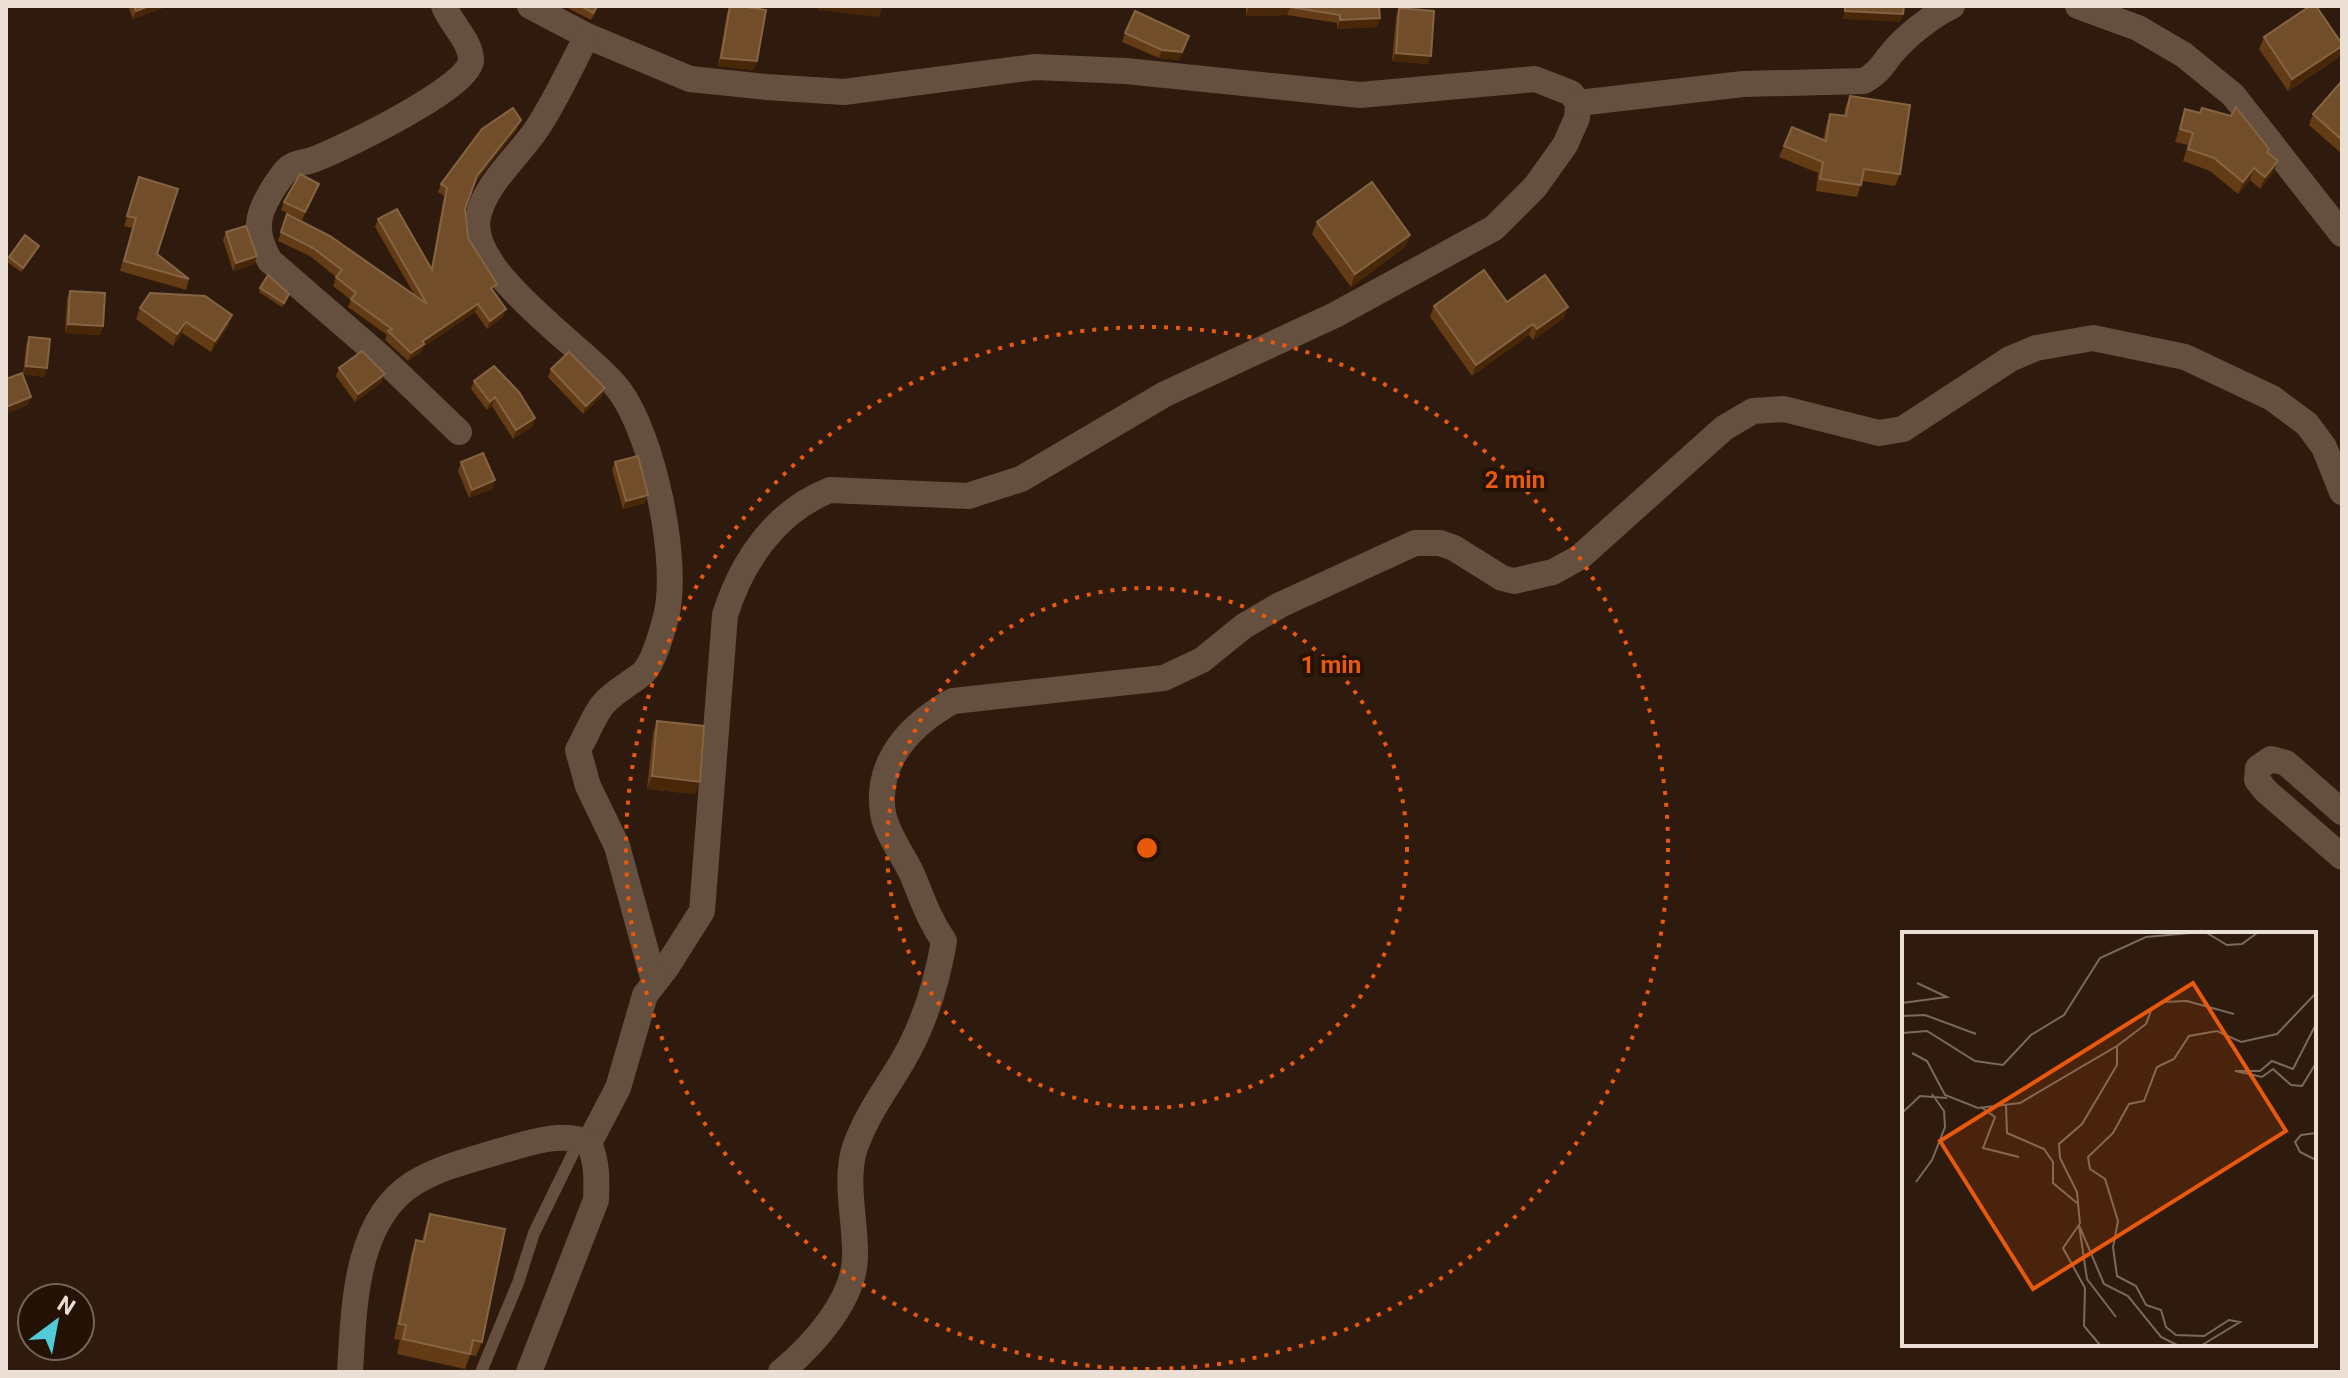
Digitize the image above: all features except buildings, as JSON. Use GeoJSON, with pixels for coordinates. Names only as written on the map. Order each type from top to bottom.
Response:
{"type":"FeatureCollection","features":[{"type":"Feature","properties":{"kind":"street"},"geometry":{"type":"LineString","coordinates":[[444,6],[470,51],[472,62],[466,74],[451,87],[409,111],[314,160],[289,167],[261,206],[256,224],[260,244],[270,261],[382,358],[459,432]]}},
{"type":"Feature","properties":{"kind":"street"},"geometry":{"type":"LineString","coordinates":[[530,6],[587,36],[690,79],[766,87],[844,92],[1035,67],[1126,71],[1214,83],[1360,95],[1535,79],[1571,93],[1578,103],[1577,118],[1565,145],[1535,187],[1494,228],[1335,315],[1130,413],[1021,479],[968,496],[830,490],[812,497],[782,519],[749,561],[733,590],[725,615],[705,895],[694,927],[645,995],[618,1088],[584,1141]]}},
{"type":"Feature","properties":{"kind":"street"},"geometry":{"type":"LineString","coordinates":[[1578,103],[1743,84],[1864,81],[1879,73],[1892,53],[1938,12],[1952,6]]}},
{"type":"Feature","properties":{"kind":"street"},"geometry":{"type":"LineString","coordinates":[[2078,6],[2138,28],[2184,55],[2233,95],[2342,234]]}},
{"type":"Feature","properties":{"kind":"street"},"geometry":{"type":"LineString","coordinates":[[587,36],[539,126],[491,190],[478,216],[477,229],[480,243],[496,269],[553,332],[606,373],[622,393],[645,440],[659,486],[667,552],[667,615],[647,670],[603,705],[578,750],[588,786],[617,846],[654,981]]}},
{"type":"Feature","properties":{"kind":"street"},"geometry":{"type":"LineString","coordinates":[[781,1372],[815,1338],[837,1307],[851,1278],[855,1257],[850,1218],[852,1157],[871,1108],[903,1061],[939,968],[944,941],[931,922],[883,816],[882,785],[905,736],[935,710],[953,701],[1164,678],[1184,672],[1244,626],[1280,605],[1415,543],[1440,543],[1502,578],[1527,581],[1553,572],[1580,557],[1724,428],[1753,411],[1784,409],[1879,433],[1903,429],[1986,372],[2036,348],[2070,340],[2093,338],[2185,357],[2272,398],[2307,424],[2324,447],[2342,492]]}},
{"type":"Feature","properties":{"kind":"street"},"geometry":{"type":"LineString","coordinates":[[2342,812],[2286,763],[2271,759],[2258,768],[2257,780],[2266,791],[2342,857]]}},
{"type":"Feature","properties":{"kind":"street"},"geometry":{"type":"LineString","coordinates":[[350,1372],[354,1318],[364,1256],[375,1228],[412,1184],[443,1168],[518,1146],[565,1137],[584,1141]]}},
{"type":"Feature","properties":{"kind":"street"},"geometry":{"type":"LineString","coordinates":[[529,1372],[596,1200],[597,1170],[584,1141]]}},
{"type":"Feature","properties":{"kind":"lane"},"geometry":{"type":"LineString","coordinates":[[481,1372],[518,1283],[534,1233],[584,1141]]}}]}
